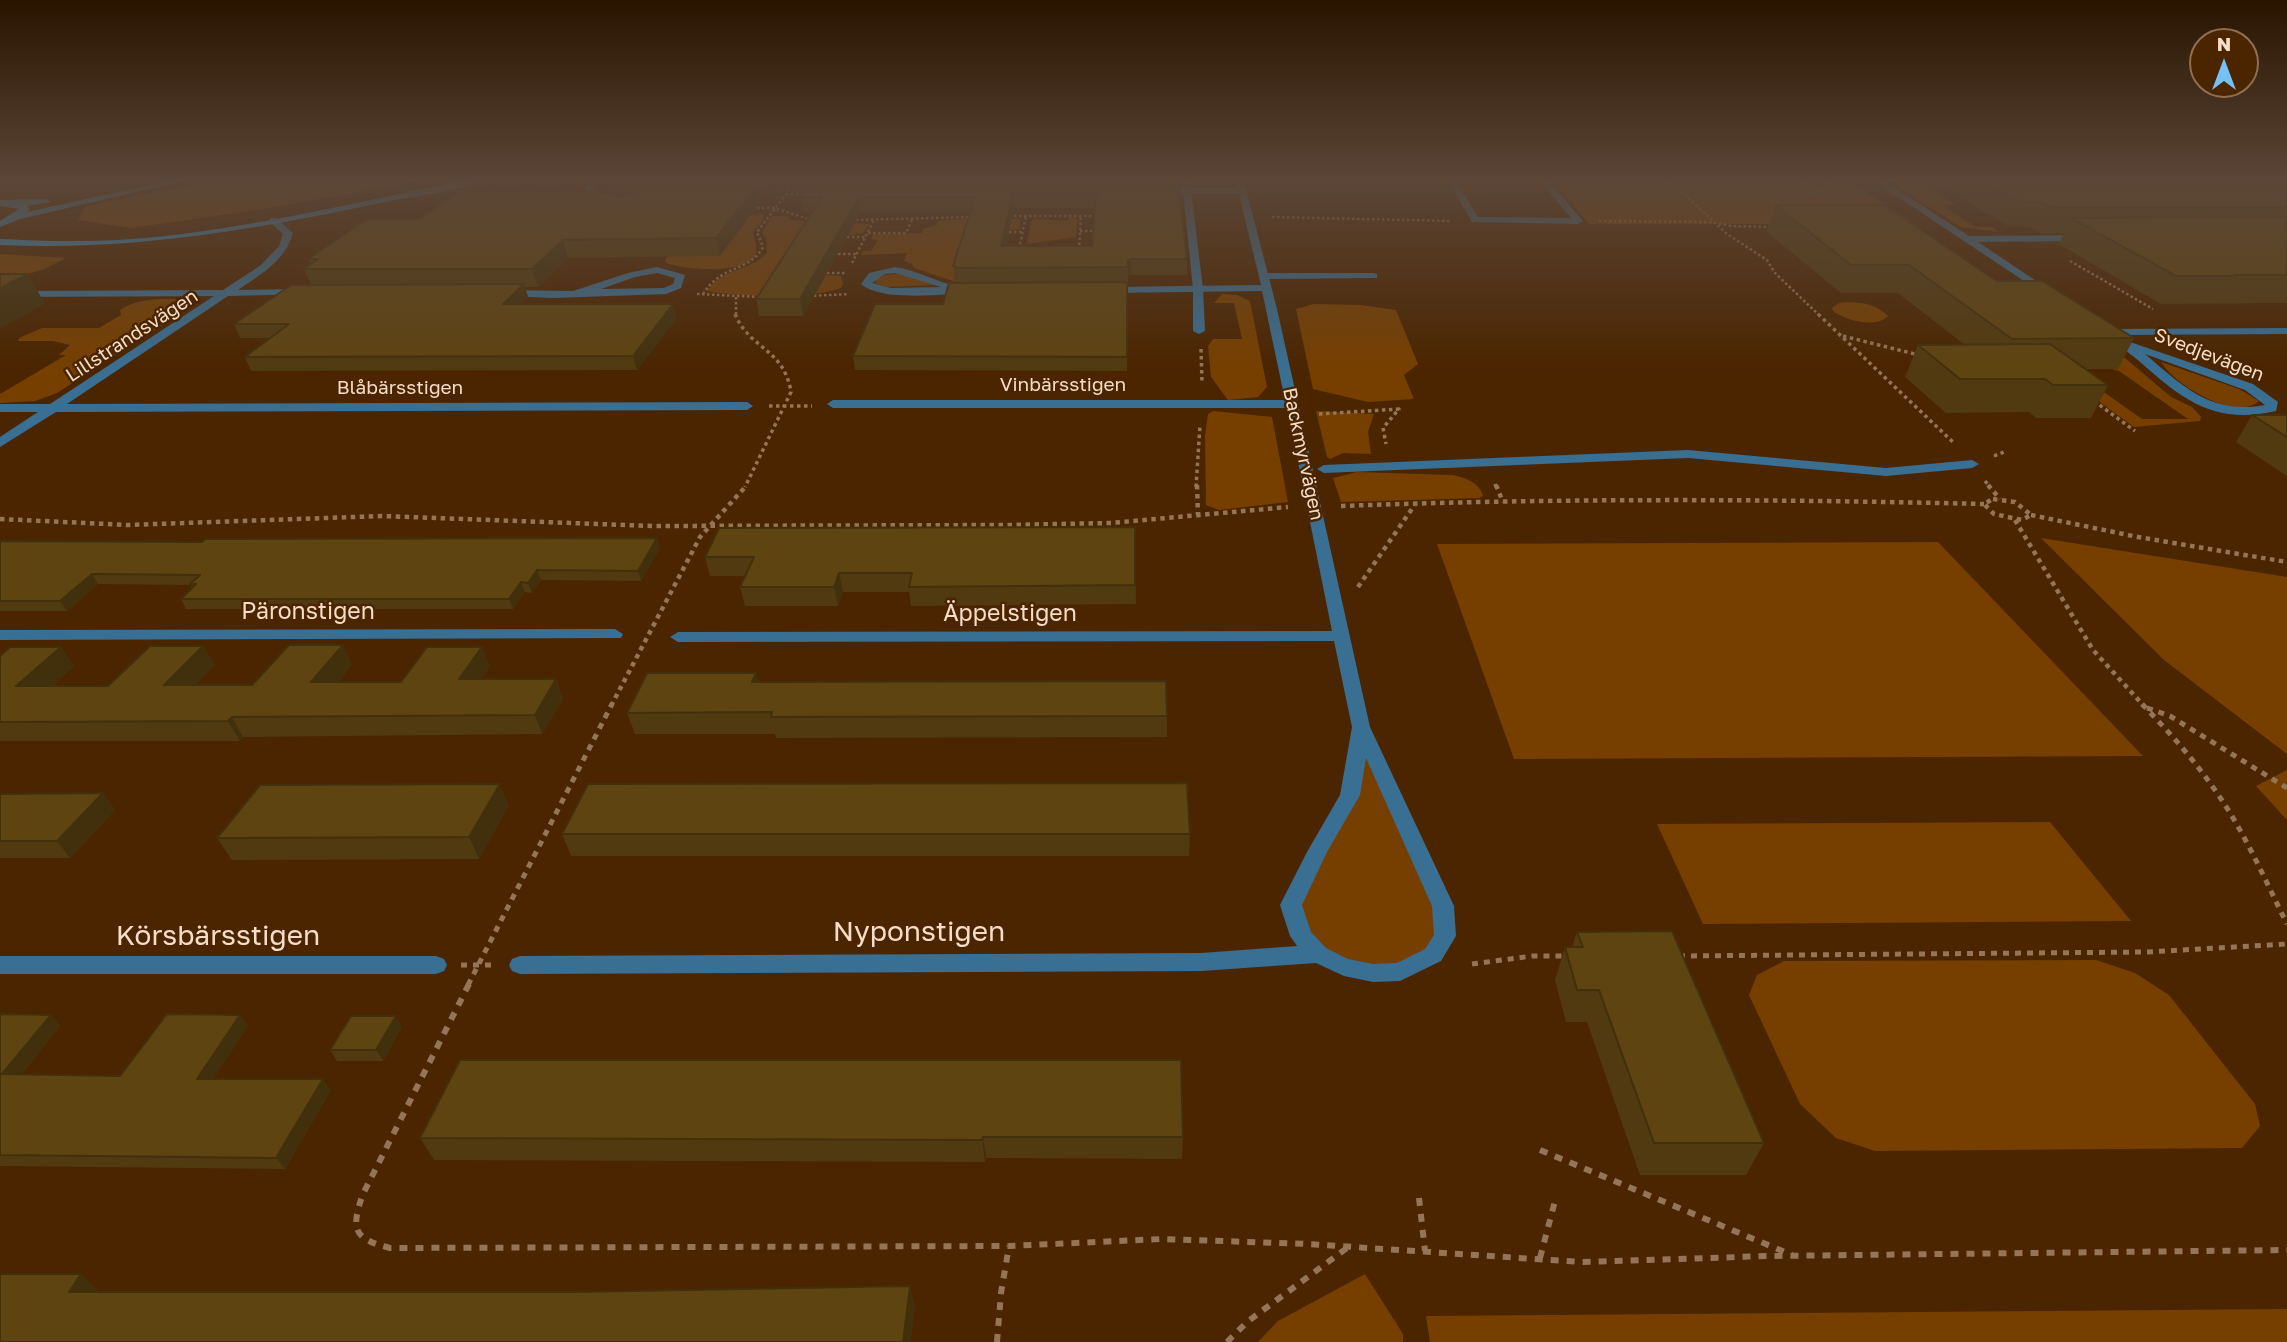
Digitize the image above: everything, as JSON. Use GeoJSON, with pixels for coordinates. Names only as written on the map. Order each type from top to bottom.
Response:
{"type":"FeatureCollection","features":[{"type":"Feature","properties":{"kind":"street"},"geometry":{"type":"LineString","coordinates":[[50,244],[102,244]]}},
{"type":"Feature","properties":{"kind":"street","name":"Lillstrandsvägen"},"geometry":{"type":"LineString","coordinates":[[0,443],[229,293],[265,267],[286,244]]}},
{"type":"Feature","properties":{"kind":"street"},"geometry":{"type":"LineString","coordinates":[[1193,244],[1199,331]]}},
{"type":"Feature","properties":{"kind":"street","name":"Backmyrvägen"},"geometry":{"type":"LineString","coordinates":[[1256,244],[1294,409],[1361,727],[1443,906],[1445,936],[1433,955],[1400,972],[1387,974],[1344,967],[1318,954],[1301,936],[1291,905],[1317,852],[1350,795],[1361,727]]}},
{"type":"Feature","properties":{"kind":"street"},"geometry":{"type":"LineString","coordinates":[[1975,244],[2058,299]]}},
{"type":"Feature","properties":{"kind":"street"},"geometry":{"type":"LineString","coordinates":[[956,290],[920,274],[894,270],[873,275],[866,284],[870,288],[891,291],[981,290]]}},
{"type":"Feature","properties":{"kind":"street"},"geometry":{"type":"LineString","coordinates":[[496,293],[580,293],[671,290],[677,286],[681,277],[674,272],[655,271],[580,293]]}},
{"type":"Feature","properties":{"kind":"street"},"geometry":{"type":"LineString","coordinates":[[1087,290],[1198,289],[1373,276]]}},
{"type":"Feature","properties":{"kind":"street"},"geometry":{"type":"LineString","coordinates":[[0,294],[315,293]]}},
{"type":"Feature","properties":{"kind":"street","name":"Svedjevägen"},"geometry":{"type":"LineString","coordinates":[[2130,345],[2146,364],[2192,398],[2228,411],[2258,412],[2271,408],[2272,402],[2249,387],[2130,345],[2105,329],[2190,332]]}},
{"type":"Feature","properties":{"kind":"street"},"geometry":{"type":"LineString","coordinates":[[2190,332],[2287,331]]}},
{"type":"Feature","properties":{"kind":"street","name":"Vinbärsstigen"},"geometry":{"type":"LineString","coordinates":[[833,404],[1202,404],[1294,409]]}},
{"type":"Feature","properties":{"kind":"street","name":"Blåbärsstigen"},"geometry":{"type":"LineString","coordinates":[[0,408],[747,405]]}},
{"type":"Feature","properties":{"kind":"street"},"geometry":{"type":"LineString","coordinates":[[1324,469],[1688,454],[1886,472],[1972,464]]}},
{"type":"Feature","properties":{"kind":"street","name":"Päronstigen"},"geometry":{"type":"LineString","coordinates":[[0,635],[615,634]]}},
{"type":"Feature","properties":{"kind":"street","name":"Äppelstigen"},"geometry":{"type":"LineString","coordinates":[[678,638],[1342,636]]}},
{"type":"Feature","properties":{"kind":"street","name":"Nyponstigen"},"geometry":{"type":"LineString","coordinates":[[520,965],[1200,962],[1318,954]]}},
{"type":"Feature","properties":{"kind":"street","name":"Körsbärsstigen"},"geometry":{"type":"LineString","coordinates":[[0,965],[436,965]]}},
{"type":"Feature","properties":{"kind":"path"},"geometry":{"type":"LineString","coordinates":[[702,295],[720,274],[750,264],[760,256],[762,244]]}},
{"type":"Feature","properties":{"kind":"path"},"geometry":{"type":"LineString","coordinates":[[1017,258],[1020,244]]}},
{"type":"Feature","properties":{"kind":"path"},"geometry":{"type":"LineString","coordinates":[[1078,257],[1079,244]]}},
{"type":"Feature","properties":{"kind":"path"},"geometry":{"type":"LineString","coordinates":[[1743,244],[1767,260],[1775,272],[1928,416],[2000,499]]}},
{"type":"Feature","properties":{"kind":"path"},"geometry":{"type":"LineString","coordinates":[[2044,244],[2190,332]]}},
{"type":"Feature","properties":{"kind":"path"},"geometry":{"type":"LineString","coordinates":[[1079,248],[1086,248]]}},
{"type":"Feature","properties":{"kind":"path"},"geometry":{"type":"LineString","coordinates":[[838,254],[857,254]]}},
{"type":"Feature","properties":{"kind":"path"},"geometry":{"type":"LineString","coordinates":[[827,273],[847,273]]}},
{"type":"Feature","properties":{"kind":"path"},"geometry":{"type":"LineString","coordinates":[[802,297],[840,296],[870,288]]}},
{"type":"Feature","properties":{"kind":"path"},"geometry":{"type":"LineString","coordinates":[[671,290],[702,295],[762,297]]}},
{"type":"Feature","properties":{"kind":"path"},"geometry":{"type":"LineString","coordinates":[[736,297],[733,309],[738,326],[771,352],[787,372],[791,389],[785,406],[748,484],[700,537],[369,1179],[356,1224],[358,1234],[365,1242],[390,1248],[1009,1246],[1162,1239],[1425,1251],[1581,1262],[1796,1256],[2287,1250]]}},
{"type":"Feature","properties":{"kind":"path"},"geometry":{"type":"LineString","coordinates":[[1198,515],[1196,494],[1202,404],[1199,331]]}},
{"type":"Feature","properties":{"kind":"path"},"geometry":{"type":"LineString","coordinates":[[1842,336],[1921,355]]}},
{"type":"Feature","properties":{"kind":"path"},"geometry":{"type":"LineString","coordinates":[[2090,398],[2135,431]]}},
{"type":"Feature","properties":{"kind":"path"},"geometry":{"type":"LineString","coordinates":[[747,405],[833,404]]}},
{"type":"Feature","properties":{"kind":"path"},"geometry":{"type":"LineString","coordinates":[[1294,409],[1399,409],[1383,428],[1388,466]]}},
{"type":"Feature","properties":{"kind":"path"},"geometry":{"type":"LineString","coordinates":[[1984,504],[1988,500],[2000,499],[2022,505],[2031,515],[2287,562]]}},
{"type":"Feature","properties":{"kind":"path"},"geometry":{"type":"LineString","coordinates":[[1341,506],[1834,500],[1984,504],[1994,514],[2015,520],[2027,519],[2031,515]]}},
{"type":"Feature","properties":{"kind":"path"},"geometry":{"type":"LineString","coordinates":[[1355,590],[1416,503]]}},
{"type":"Feature","properties":{"kind":"path"},"geometry":{"type":"LineString","coordinates":[[0,519],[128,525],[382,516],[712,526],[1090,524],[1288,507]]}},
{"type":"Feature","properties":{"kind":"path"},"geometry":{"type":"LineString","coordinates":[[2015,520],[2093,650],[2109,670],[2178,740],[2214,788],[2249,847],[2287,924]]}},
{"type":"Feature","properties":{"kind":"path"},"geometry":{"type":"LineString","coordinates":[[615,634],[678,638]]}},
{"type":"Feature","properties":{"kind":"path"},"geometry":{"type":"LineString","coordinates":[[2146,707],[2170,716],[2287,788]]}},
{"type":"Feature","properties":{"kind":"path"},"geometry":{"type":"LineString","coordinates":[[1668,956],[2147,952],[2287,944]]}},
{"type":"Feature","properties":{"kind":"path"},"geometry":{"type":"LineString","coordinates":[[1472,964],[1532,956],[1573,956]]}},
{"type":"Feature","properties":{"kind":"path"},"geometry":{"type":"LineString","coordinates":[[436,965],[520,965]]}},
{"type":"Feature","properties":{"kind":"path"},"geometry":{"type":"LineString","coordinates":[[1540,1150],[1796,1256]]}},
{"type":"Feature","properties":{"kind":"path"},"geometry":{"type":"LineString","coordinates":[[1419,1198],[1425,1251]]}},
{"type":"Feature","properties":{"kind":"path"},"geometry":{"type":"LineString","coordinates":[[1540,1258],[1555,1201]]}},
{"type":"Feature","properties":{"kind":"path"},"geometry":{"type":"LineString","coordinates":[[997,1342],[1001,1293],[1009,1246]]}},
{"type":"Feature","properties":{"kind":"path"},"geometry":{"type":"LineString","coordinates":[[1227,1342],[1247,1322],[1348,1247]]}},
{"type":"Feature","properties":{"kind":"shaded area"},"geometry":{"type":"Polygon","coordinates":[[[679,244],[755,244],[756,246],[756,254],[750,261],[728,268],[700,269],[666,263],[665,260],[679,244]]]}},
{"type":"Feature","properties":{"kind":"shaded area"},"geometry":{"type":"Polygon","coordinates":[[[766,244],[843,244],[821,284],[826,275],[841,276],[843,284],[841,288],[828,292],[775,296],[707,291],[720,278],[751,264],[767,253],[766,244]]]}},
{"type":"Feature","properties":{"kind":"shaded area"},"geometry":{"type":"Polygon","coordinates":[[[876,244],[998,244],[965,285],[914,268],[912,264],[904,261],[907,253],[861,255],[863,251],[871,251],[876,244]]]}},
{"type":"Feature","properties":{"kind":"shaded area"},"geometry":{"type":"Polygon","coordinates":[[[0,254],[66,258],[44,269],[0,283],[0,254]]]}},
{"type":"Feature","properties":{"kind":"shaded area"},"geometry":{"type":"Polygon","coordinates":[[[903,273],[936,285],[886,287],[875,280],[885,275],[903,273]]]}},
{"type":"Feature","properties":{"kind":"shaded area"},"geometry":{"type":"Polygon","coordinates":[[[1222,294],[1237,295],[1250,301],[1267,387],[1258,397],[1228,400],[1211,377],[1208,346],[1213,339],[1242,339],[1234,303],[1214,303],[1222,294]]]}},
{"type":"Feature","properties":{"kind":"shaded area"},"geometry":{"type":"Polygon","coordinates":[[[180,299],[192,303],[190,307],[57,393],[35,401],[0,403],[0,394],[66,355],[59,355],[70,345],[53,341],[18,341],[19,338],[42,328],[99,328],[121,315],[120,310],[134,303],[180,299]]]}},
{"type":"Feature","properties":{"kind":"shaded area"},"geometry":{"type":"Polygon","coordinates":[[[1839,303],[1865,304],[1878,308],[1888,316],[1883,320],[1868,323],[1853,320],[1833,311],[1832,308],[1839,303]]]}},
{"type":"Feature","properties":{"kind":"shaded area"},"geometry":{"type":"Polygon","coordinates":[[[1314,304],[1361,305],[1396,310],[1418,364],[1404,375],[1414,399],[1368,402],[1313,389],[1296,309],[1314,304]]]}},
{"type":"Feature","properties":{"kind":"shaded area"},"geometry":{"type":"Polygon","coordinates":[[[2118,352],[2171,397],[2192,407],[2201,417],[2200,421],[2134,427],[2064,376],[2081,376],[2142,419],[2188,419],[2119,371],[2112,369],[2118,352]]]}},
{"type":"Feature","properties":{"kind":"shaded area"},"geometry":{"type":"Polygon","coordinates":[[[2161,362],[2239,389],[2259,401],[2248,407],[2221,404],[2178,380],[2161,362]]]}},
{"type":"Feature","properties":{"kind":"shaded area"},"geometry":{"type":"Polygon","coordinates":[[[1213,411],[1272,417],[1288,502],[1219,510],[1206,505],[1205,436],[1208,414],[1213,411]]]}},
{"type":"Feature","properties":{"kind":"shaded area"},"geometry":{"type":"Polygon","coordinates":[[[1316,411],[1374,414],[1368,432],[1371,454],[1343,453],[1330,459],[1327,457],[1316,411]]]}},
{"type":"Feature","properties":{"kind":"shaded area"},"geometry":{"type":"Polygon","coordinates":[[[1357,472],[1453,475],[1471,481],[1483,495],[1480,498],[1341,502],[1333,478],[1357,472]]]}},
{"type":"Feature","properties":{"kind":"shaded area"},"geometry":{"type":"Polygon","coordinates":[[[2041,538],[2287,577],[2287,754],[2164,660],[2041,538]]]}},
{"type":"Feature","properties":{"kind":"shaded area"},"geometry":{"type":"Polygon","coordinates":[[[1938,542],[2143,756],[1514,759],[1437,544],[1938,542]]]}},
{"type":"Feature","properties":{"kind":"shaded area"},"geometry":{"type":"Polygon","coordinates":[[[1361,732],[1426,862],[1446,943],[1412,969],[1365,970],[1311,950],[1291,900],[1348,798],[1361,732]]]}},
{"type":"Feature","properties":{"kind":"shaded area"},"geometry":{"type":"Polygon","coordinates":[[[2287,770],[2287,820],[2256,786],[2287,770]]]}},
{"type":"Feature","properties":{"kind":"shaded area"},"geometry":{"type":"Polygon","coordinates":[[[2050,822],[2131,921],[1703,924],[1657,824],[2050,822]]]}},
{"type":"Feature","properties":{"kind":"shaded area"},"geometry":{"type":"Polygon","coordinates":[[[2096,960],[2135,973],[2169,995],[2255,1104],[2260,1126],[2242,1148],[1875,1151],[1836,1138],[1800,1104],[1749,995],[1757,975],[1784,961],[2096,960]]]}},
{"type":"Feature","properties":{"kind":"shaded area"},"geometry":{"type":"Polygon","coordinates":[[[1365,1274],[1403,1334],[1403,1342],[1258,1342],[1278,1321],[1365,1274]]]}},
{"type":"Feature","properties":{"kind":"shaded area"},"geometry":{"type":"Polygon","coordinates":[[[2287,1309],[2287,1342],[1430,1342],[1426,1316],[2287,1309]]]}},
{"type":"Feature","properties":{"kind":"building"},"geometry":{"type":"Polygon","coordinates":[[[331,244],[559,244],[532,269],[304,269],[318,259],[308,259],[331,244]]]}},
{"type":"Feature","properties":{"kind":"building"},"geometry":{"type":"Polygon","coordinates":[[[792,244],[832,244],[800,299],[756,299],[792,244]]]}},
{"type":"Feature","properties":{"kind":"building"},"geometry":{"type":"Polygon","coordinates":[[[960,244],[1092,246],[1092,244],[1185,244],[1187,259],[1131,259],[1128,260],[1128,267],[953,266],[960,244]]]}},
{"type":"Feature","properties":{"kind":"building"},"geometry":{"type":"Polygon","coordinates":[[[1824,244],[1941,244],[1997,281],[2042,281],[2134,338],[2012,339],[1909,265],[1851,265],[1824,244]]]}},
{"type":"Feature","properties":{"kind":"building"},"geometry":{"type":"Polygon","coordinates":[[[2117,244],[2287,244],[2287,275],[2176,276],[2117,244]]]}},
{"type":"Feature","properties":{"kind":"building"},"geometry":{"type":"Polygon","coordinates":[[[0,274],[28,274],[0,288],[0,274]]]}},
{"type":"Feature","properties":{"kind":"building"},"geometry":{"type":"Polygon","coordinates":[[[1127,282],[1127,357],[853,356],[875,304],[943,304],[949,283],[1127,282]]]}},
{"type":"Feature","properties":{"kind":"building"},"geometry":{"type":"Polygon","coordinates":[[[524,284],[503,304],[673,304],[633,356],[245,357],[289,324],[234,324],[291,285],[524,284]]]}},
{"type":"Feature","properties":{"kind":"building"},"geometry":{"type":"Polygon","coordinates":[[[2050,344],[2108,385],[2053,385],[2045,379],[1960,379],[1918,345],[2050,344]]]}},
{"type":"Feature","properties":{"kind":"building"},"geometry":{"type":"Polygon","coordinates":[[[2252,415],[2287,415],[2287,437],[2252,415]]]}},
{"type":"Feature","properties":{"kind":"building"},"geometry":{"type":"Polygon","coordinates":[[[1135,527],[1135,585],[909,587],[912,573],[839,573],[834,587],[740,587],[754,557],[705,557],[719,528],[1135,527]]]}},
{"type":"Feature","properties":{"kind":"building"},"geometry":{"type":"Polygon","coordinates":[[[657,538],[638,571],[537,570],[528,583],[521,582],[509,599],[181,599],[196,584],[190,584],[200,575],[92,574],[60,601],[0,601],[0,541],[657,538]]]}},
{"type":"Feature","properties":{"kind":"building"},"geometry":{"type":"Polygon","coordinates":[[[289,645],[343,645],[311,682],[401,682],[427,647],[482,647],[459,679],[556,679],[535,715],[0,722],[0,656],[10,647],[61,647],[16,686],[108,686],[150,646],[203,646],[164,685],[252,685],[289,645]]]}},
{"type":"Feature","properties":{"kind":"building"},"geometry":{"type":"Polygon","coordinates":[[[647,673],[756,673],[752,682],[1166,681],[1167,716],[771,717],[772,712],[627,713],[647,673]]]}},
{"type":"Feature","properties":{"kind":"building"},"geometry":{"type":"Polygon","coordinates":[[[1187,783],[1190,834],[562,834],[588,784],[1187,783]]]}},
{"type":"Feature","properties":{"kind":"building"},"geometry":{"type":"Polygon","coordinates":[[[500,784],[469,837],[217,838],[260,785],[500,784]]]}},
{"type":"Feature","properties":{"kind":"building"},"geometry":{"type":"Polygon","coordinates":[[[103,793],[57,841],[0,841],[0,794],[103,793]]]}},
{"type":"Feature","properties":{"kind":"building"},"geometry":{"type":"Polygon","coordinates":[[[1672,931],[1764,1143],[1654,1143],[1599,990],[1577,990],[1565,947],[1583,947],[1577,932],[1672,931]]]}},
{"type":"Feature","properties":{"kind":"building"},"geometry":{"type":"Polygon","coordinates":[[[0,1014],[51,1015],[2,1074],[120,1076],[167,1014],[240,1015],[197,1079],[323,1079],[276,1158],[0,1155],[0,1014]]]}},
{"type":"Feature","properties":{"kind":"building"},"geometry":{"type":"Polygon","coordinates":[[[351,1016],[396,1016],[376,1050],[330,1050],[351,1016]]]}},
{"type":"Feature","properties":{"kind":"building"},"geometry":{"type":"Polygon","coordinates":[[[460,1060],[1181,1060],[1183,1137],[983,1137],[982,1140],[420,1138],[460,1060]]]}},
{"type":"Feature","properties":{"kind":"building"},"geometry":{"type":"Polygon","coordinates":[[[0,1274],[81,1274],[69,1292],[575,1292],[910,1286],[903,1342],[0,1342],[0,1274]]]}}]}
